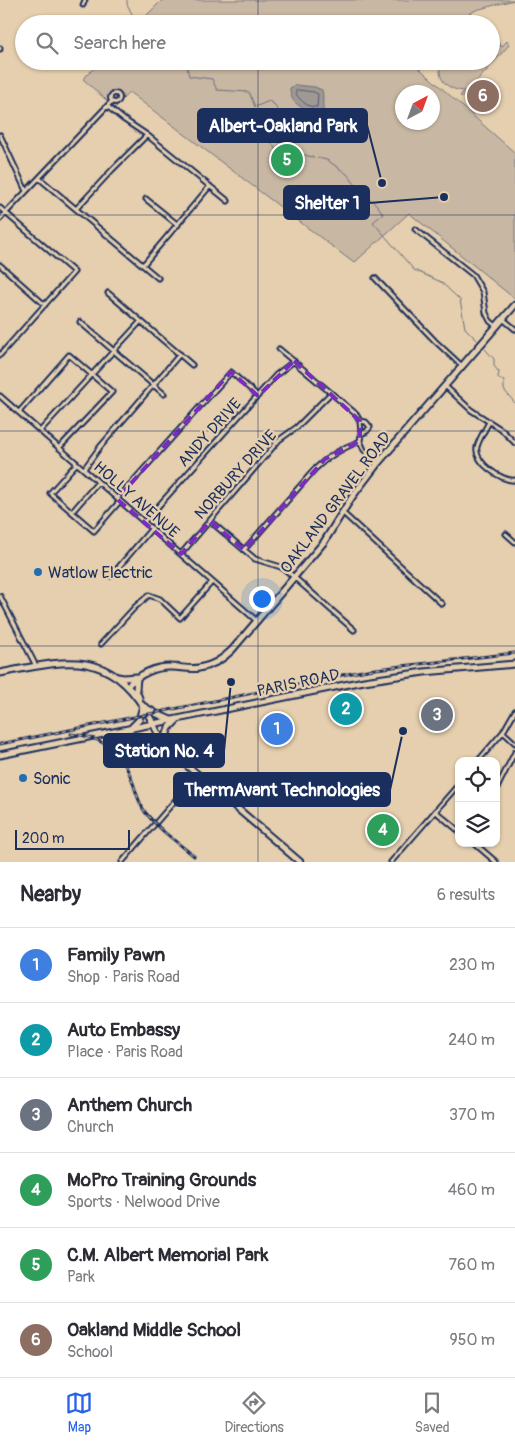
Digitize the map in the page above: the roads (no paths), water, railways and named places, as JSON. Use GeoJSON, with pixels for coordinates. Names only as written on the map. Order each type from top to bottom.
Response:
{"type":"FeatureCollection","features":[{"type":"Feature","properties":{"kind":"main road","name":"OAKLAND GRAVEL ROAD"},"geometry":{"type":"LineString","coordinates":[[127,686],[149,670],[161,667],[199,668],[215,663],[232,650],[324,542],[378,463],[515,305]]}},
{"type":"Feature","properties":{"kind":"main road"},"geometry":{"type":"LineString","coordinates":[[0,674],[54,663],[75,662],[101,668],[113,675],[127,686],[142,705],[164,742],[176,756],[300,862]]}},
{"type":"Feature","properties":{"kind":"main road","name":"PARIS ROAD"},"geometry":{"type":"LineString","coordinates":[[0,755],[364,682],[424,672],[515,664]]}},
{"type":"Feature","properties":{"kind":"main road"},"geometry":{"type":"LineString","coordinates":[[113,675],[123,678],[137,677],[136,690],[142,705],[139,720],[129,729]]}},
{"type":"Feature","properties":{"kind":"main road"},"geometry":{"type":"LineString","coordinates":[[142,705],[155,713],[175,720],[169,728],[164,742]]}},
{"type":"Feature","properties":{"kind":"street"},"geometry":{"type":"LineString","coordinates":[[83,5],[85,0]]}},
{"type":"Feature","properties":{"kind":"street"},"geometry":{"type":"LineString","coordinates":[[0,219],[112,101]]}},
{"type":"Feature","properties":{"kind":"street"},"geometry":{"type":"LineString","coordinates":[[107,106],[122,119],[147,135],[228,201]]}},
{"type":"Feature","properties":{"kind":"street"},"geometry":{"type":"LineString","coordinates":[[0,135],[26,191]]}},
{"type":"Feature","properties":{"kind":"street"},"geometry":{"type":"LineString","coordinates":[[76,209],[147,135]]}},
{"type":"Feature","properties":{"kind":"street"},"geometry":{"type":"LineString","coordinates":[[39,178],[158,278]]}},
{"type":"Feature","properties":{"kind":"street"},"geometry":{"type":"LineString","coordinates":[[143,265],[210,186]]}},
{"type":"Feature","properties":{"kind":"street"},"geometry":{"type":"LineString","coordinates":[[146,199],[178,225]]}},
{"type":"Feature","properties":{"kind":"street"},"geometry":{"type":"LineString","coordinates":[[0,208],[74,272],[0,354]]}},
{"type":"Feature","properties":{"kind":"street"},"geometry":{"type":"LineString","coordinates":[[415,229],[473,275],[484,292],[486,313],[490,321],[496,326]]}},
{"type":"Feature","properties":{"kind":"street"},"geometry":{"type":"LineString","coordinates":[[0,265],[45,305]]}},
{"type":"Feature","properties":{"kind":"street"},"geometry":{"type":"LineString","coordinates":[[376,278],[435,341],[462,366]]}},
{"type":"Feature","properties":{"kind":"street"},"geometry":{"type":"LineString","coordinates":[[108,293],[192,365]]}},
{"type":"Feature","properties":{"kind":"street"},"geometry":{"type":"LineString","coordinates":[[503,319],[515,329]]}},
{"type":"Feature","properties":{"kind":"street"},"geometry":{"type":"LineString","coordinates":[[40,431],[141,321]]}},
{"type":"Feature","properties":{"kind":"street"},"geometry":{"type":"LineString","coordinates":[[80,322],[164,394]]}},
{"type":"Feature","properties":{"kind":"street"},"geometry":{"type":"LineString","coordinates":[[279,349],[356,414],[360,421],[360,441],[364,450],[378,463]]}},
{"type":"Feature","properties":{"kind":"street"},"geometry":{"type":"LineString","coordinates":[[84,469],[100,447],[180,354]]}},
{"type":"Feature","properties":{"kind":"street"},"geometry":{"type":"LineString","coordinates":[[19,412],[69,355],[112,392],[59,448]]}},
{"type":"Feature","properties":{"kind":"street","name":"ANDY DRIVE"},"geometry":{"type":"LineString","coordinates":[[144,522],[276,375],[294,360]]}},
{"type":"Feature","properties":{"kind":"street"},"geometry":{"type":"LineString","coordinates":[[77,464],[50,493],[94,531],[118,500],[231,372],[258,396]]}},
{"type":"Feature","properties":{"kind":"street"},"geometry":{"type":"LineString","coordinates":[[444,386],[472,410],[502,430],[515,443]]}},
{"type":"Feature","properties":{"kind":"street","name":"NORBURY DRIVE"},"geometry":{"type":"LineString","coordinates":[[181,554],[279,440],[297,427],[332,393]]}},
{"type":"Feature","properties":{"kind":"street","name":"HOLLY AVENUE"},"geometry":{"type":"LineString","coordinates":[[0,396],[257,621]]}},
{"type":"Feature","properties":{"kind":"street"},"geometry":{"type":"LineString","coordinates":[[360,421],[366,422],[370,427],[361,434]]}},
{"type":"Feature","properties":{"kind":"street"},"geometry":{"type":"LineString","coordinates":[[489,422],[477,447],[479,459],[502,478],[514,481]]}},
{"type":"Feature","properties":{"kind":"street"},"geometry":{"type":"LineString","coordinates":[[244,550],[314,469],[338,450],[360,441]]}},
{"type":"Feature","properties":{"kind":"street"},"geometry":{"type":"LineString","coordinates":[[72,512],[98,482]]}},
{"type":"Feature","properties":{"kind":"street"},"geometry":{"type":"LineString","coordinates":[[343,513],[442,604]]}},
{"type":"Feature","properties":{"kind":"street"},"geometry":{"type":"LineString","coordinates":[[210,520],[254,559],[281,567],[295,577],[354,630]]}},
{"type":"Feature","properties":{"kind":"street"},"geometry":{"type":"LineString","coordinates":[[111,576],[152,528]]}},
{"type":"Feature","properties":{"kind":"street"},"geometry":{"type":"LineString","coordinates":[[506,534],[515,542]]}},
{"type":"Feature","properties":{"kind":"street"},"geometry":{"type":"LineString","coordinates":[[101,644],[135,607],[148,596],[160,599],[180,618],[212,582]]}},
{"type":"Feature","properties":{"kind":"street"},"geometry":{"type":"LineString","coordinates":[[0,596],[36,666]]}},
{"type":"Feature","properties":{"kind":"street"},"geometry":{"type":"LineString","coordinates":[[481,757],[503,732],[515,711]]}},
{"type":"Feature","properties":{"kind":"street"},"geometry":{"type":"LineString","coordinates":[[503,732],[515,744]]}},
{"type":"Feature","properties":{"kind":"street"},"geometry":{"type":"LineString","coordinates":[[500,782],[515,752]]}},
{"type":"Feature","properties":{"kind":"street"},"geometry":{"type":"LineString","coordinates":[[122,862],[198,774]]}},
{"type":"Feature","properties":{"kind":"street"},"geometry":{"type":"LineString","coordinates":[[391,862],[455,788]]}},
{"type":"Feature","properties":{"kind":"street"},"geometry":{"type":"LineString","coordinates":[[435,811],[455,827]]}},
{"type":"Feature","properties":{"kind":"street"},"geometry":{"type":"LineString","coordinates":[[479,847],[496,862]]}},
{"type":"Feature","properties":{"kind":"water"},"geometry":{"type":"Polygon","coordinates":[[[295,85],[315,87],[322,90],[323,110],[326,121],[323,122],[316,114],[294,102],[290,88],[295,85]]]}},
{"type":"Feature","properties":{"kind":"waterway"},"geometry":{"type":"LineString","coordinates":[[127,0],[132,15]]}},
{"type":"Feature","properties":{"kind":"waterway"},"geometry":{"type":"LineString","coordinates":[[188,70],[189,76],[212,79],[217,90],[249,92],[255,107],[269,101],[275,105],[280,116],[272,125],[269,138],[277,152],[290,152],[327,160],[347,174],[359,189],[377,205],[383,214],[373,222],[414,270],[441,282],[460,300],[465,328],[477,340]]}},
{"type":"Feature","properties":{"kind":"waterway"},"geometry":{"type":"LineString","coordinates":[[485,349],[494,359],[494,366],[499,372],[498,378],[504,381],[504,390],[515,403]]}},
{"type":"Feature","properties":{"kind":"railway"},"geometry":{"type":"LineString","coordinates":[[0,744],[367,670],[515,653]]}},
{"type":"Feature","properties":{"kind":"railway"},"geometry":{"type":"LineString","coordinates":[[71,734],[92,738],[109,747],[128,770],[145,812],[162,830],[194,856]]}},
{"type":"Feature","properties":{"kind":"place","name":"Oakland Middle School"},"geometry":{"type":"Point","coordinates":[483,96]}},
{"type":"Feature","properties":{"kind":"place","name":"C.M. Albert Memorial Park"},"geometry":{"type":"Point","coordinates":[287,160]}},
{"type":"Feature","properties":{"kind":"place","name":"Albert-Oakland Park"},"geometry":{"type":"Point","coordinates":[382,183]}},
{"type":"Feature","properties":{"kind":"place","name":"Shelter 1"},"geometry":{"type":"Point","coordinates":[444,197]}},
{"type":"Feature","properties":{"kind":"place","name":"Watlow Electric"},"geometry":{"type":"Point","coordinates":[38,572]}},
{"type":"Feature","properties":{"kind":"place","name":"Station No. 4"},"geometry":{"type":"Point","coordinates":[231,682]}},
{"type":"Feature","properties":{"kind":"place","name":"Auto Embassy"},"geometry":{"type":"Point","coordinates":[346,709]}},
{"type":"Feature","properties":{"kind":"place","name":"Anthem Church"},"geometry":{"type":"Point","coordinates":[437,715]}},
{"type":"Feature","properties":{"kind":"place","name":"Family Pawn"},"geometry":{"type":"Point","coordinates":[277,729]}},
{"type":"Feature","properties":{"kind":"place","name":"ThermAvant Technologies"},"geometry":{"type":"Point","coordinates":[403,731]}},
{"type":"Feature","properties":{"kind":"place","name":"Sonic"},"geometry":{"type":"Point","coordinates":[23,778]}},
{"type":"Feature","properties":{"kind":"place","name":"MoPro Training Grounds"},"geometry":{"type":"Point","coordinates":[383,830]}}]}
